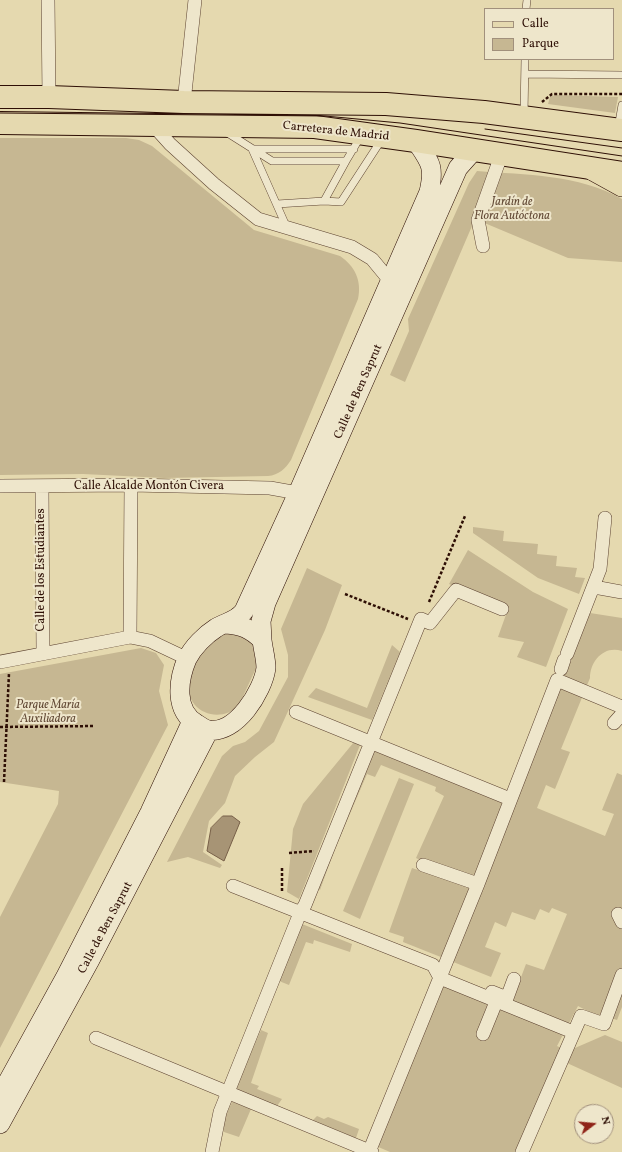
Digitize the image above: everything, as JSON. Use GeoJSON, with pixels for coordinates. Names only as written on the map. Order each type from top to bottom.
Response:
{"type":"FeatureCollection","features":[{"type":"Feature","properties":{"kind":"highway","name":"Carretera de Madrid"},"geometry":{"type":"LineString","coordinates":[[0,97],[49,97],[184,102],[386,104],[532,110],[620,130]]}},
{"type":"Feature","properties":{"kind":"highway","name":"Carretera de Madrid"},"geometry":{"type":"LineString","coordinates":[[0,123],[315,127],[367,140],[416,141],[622,173]]}},
{"type":"Feature","properties":{"kind":"main road"},"geometry":{"type":"LineString","coordinates":[[589,167],[622,186]]}},
{"type":"Feature","properties":{"kind":"street"},"geometry":{"type":"LineString","coordinates":[[48,0],[49,97]]}},
{"type":"Feature","properties":{"kind":"street"},"geometry":{"type":"LineString","coordinates":[[184,102],[195,0]]}},
{"type":"Feature","properties":{"kind":"street"},"geometry":{"type":"LineString","coordinates":[[152,124],[170,144],[214,184],[258,220],[336,241],[352,247],[372,259],[391,282]]}},
{"type":"Feature","properties":{"kind":"street","name":"Calle de Ben Saprut"},"geometry":{"type":"LineString","coordinates":[[226,624],[239,617],[244,611],[298,493],[430,192],[433,178],[431,164],[416,141]]}},
{"type":"Feature","properties":{"kind":"street","name":"Calle de Ben Saprut"},"geometry":{"type":"LineString","coordinates":[[262,640],[261,621],[266,603],[458,168],[474,150]]}},
{"type":"Feature","properties":{"kind":"street"},"geometry":{"type":"LineString","coordinates":[[483,246],[478,220],[498,164]]}},
{"type":"Feature","properties":{"kind":"street","name":"Calle Alcalde Montón Civera"},"geometry":{"type":"LineString","coordinates":[[0,486],[270,488],[298,493]]}},
{"type":"Feature","properties":{"kind":"street","name":"Calle de los Estudiantes"},"geometry":{"type":"LineString","coordinates":[[42,486],[43,653]]}},
{"type":"Feature","properties":{"kind":"street"},"geometry":{"type":"LineString","coordinates":[[130,637],[131,486]]}},
{"type":"Feature","properties":{"kind":"street"},"geometry":{"type":"LineString","coordinates":[[564,661],[600,569],[605,518]]}},
{"type":"Feature","properties":{"kind":"street"},"geometry":{"type":"LineString","coordinates":[[594,587],[622,592]]}},
{"type":"Feature","properties":{"kind":"street"},"geometry":{"type":"LineString","coordinates":[[212,1152],[220,1112],[227,1093],[420,622],[430,623],[456,590],[502,609]]}},
{"type":"Feature","properties":{"kind":"street"},"geometry":{"type":"LineString","coordinates":[[226,624],[238,625],[248,628],[262,640],[266,667],[248,710],[238,720],[227,726],[208,730],[192,721],[184,713],[179,693],[188,659],[206,635],[217,627],[226,624]]}},
{"type":"Feature","properties":{"kind":"street"},"geometry":{"type":"LineString","coordinates":[[4,661],[130,637],[150,641],[188,659]]}},
{"type":"Feature","properties":{"kind":"street"},"geometry":{"type":"LineString","coordinates":[[96,1038],[370,1152],[478,884],[557,680],[622,707]]}},
{"type":"Feature","properties":{"kind":"street"},"geometry":{"type":"LineString","coordinates":[[296,712],[510,799]]}},
{"type":"Feature","properties":{"kind":"street","name":"Calle de Ben Saprut"},"geometry":{"type":"LineString","coordinates":[[1,1092],[66,976],[143,826],[173,765],[192,721]]}},
{"type":"Feature","properties":{"kind":"street","name":"Calle de Ben Saprut"},"geometry":{"type":"LineString","coordinates":[[0,1124],[90,960],[208,730]]}},
{"type":"Feature","properties":{"kind":"street"},"geometry":{"type":"LineString","coordinates":[[423,865],[478,884]]}},
{"type":"Feature","properties":{"kind":"street"},"geometry":{"type":"LineString","coordinates":[[233,886],[433,965],[441,975],[496,1002],[573,1032]]}},
{"type":"Feature","properties":{"kind":"street"},"geometry":{"type":"LineString","coordinates":[[441,975],[507,998],[514,979]]}},
{"type":"Feature","properties":{"kind":"street"},"geometry":{"type":"LineString","coordinates":[[522,1152],[581,1016],[604,1024],[622,975]]}},
{"type":"Feature","properties":{"kind":"street"},"geometry":{"type":"LineString","coordinates":[[483,1034],[496,1002]]}},
{"type":"Feature","properties":{"kind":"lane"},"geometry":{"type":"LineString","coordinates":[[525,60],[525,74],[532,110]]}},
{"type":"Feature","properties":{"kind":"lane"},"geometry":{"type":"LineString","coordinates":[[525,74],[622,75]]}},
{"type":"Feature","properties":{"kind":"lane"},"geometry":{"type":"LineString","coordinates":[[620,130],[622,105]]}},
{"type":"Feature","properties":{"kind":"lane"},"geometry":{"type":"LineString","coordinates":[[214,125],[272,161],[346,161]]}},
{"type":"Feature","properties":{"kind":"lane"},"geometry":{"type":"LineString","coordinates":[[252,149],[367,140]]}},
{"type":"Feature","properties":{"kind":"lane"},"geometry":{"type":"LineString","coordinates":[[277,204],[324,201],[341,202],[367,140]]}},
{"type":"Feature","properties":{"kind":"lane"},"geometry":{"type":"LineString","coordinates":[[324,201],[346,161],[367,140]]}},
{"type":"Feature","properties":{"kind":"lane"},"geometry":{"type":"LineString","coordinates":[[252,149],[287,229]]}},
{"type":"Feature","properties":{"kind":"path"},"geometry":{"type":"LineString","coordinates":[[532,110],[552,94],[622,94]]}},
{"type":"Feature","properties":{"kind":"path"},"geometry":{"type":"LineString","coordinates":[[345,594],[420,622],[464,516]]}},
{"type":"Feature","properties":{"kind":"path"},"geometry":{"type":"LineString","coordinates":[[4,661],[6,728],[4,782]]}},
{"type":"Feature","properties":{"kind":"path"},"geometry":{"type":"LineString","coordinates":[[0,727],[95,726]]}},
{"type":"Feature","properties":{"kind":"path"},"geometry":{"type":"LineString","coordinates":[[289,853],[327,851]]}},
{"type":"Feature","properties":{"kind":"path"},"geometry":{"type":"LineString","coordinates":[[282,868],[283,907]]}},
{"type":"Feature","properties":{"kind":"green space"},"geometry":{"type":"Polygon","coordinates":[[[555,95],[618,97],[615,113],[548,104],[550,97],[555,95]]]}},
{"type":"Feature","properties":{"kind":"green space"},"geometry":{"type":"Polygon","coordinates":[[[0,138],[126,138],[139,140],[152,146],[254,230],[340,256],[350,264],[358,280],[358,299],[291,460],[281,471],[268,476],[164,478],[83,474],[0,475],[0,138]]]}},
{"type":"Feature","properties":{"kind":"green space","name":"Jardín de Flora Autóctona"},"geometry":{"type":"Polygon","coordinates":[[[477,171],[533,175],[570,180],[605,191],[622,199],[622,262],[568,258],[475,219],[405,382],[390,375],[409,331],[408,319],[469,183],[477,171]]]}},
{"type":"Feature","properties":{"kind":"green space"},"geometry":{"type":"Polygon","coordinates":[[[473,527],[504,531],[503,541],[538,544],[537,554],[557,556],[556,566],[577,568],[575,577],[585,578],[579,594],[538,578],[473,533],[473,527]]]}},
{"type":"Feature","properties":{"kind":"green space"},"geometry":{"type":"Polygon","coordinates":[[[468,550],[533,592],[568,609],[546,667],[517,657],[524,642],[498,637],[508,609],[449,584],[468,550]]]}},
{"type":"Feature","properties":{"kind":"green space"},"geometry":{"type":"Polygon","coordinates":[[[307,568],[342,585],[325,630],[274,742],[235,776],[225,803],[209,821],[203,852],[222,865],[220,868],[188,857],[167,862],[222,756],[233,746],[245,742],[259,731],[288,677],[288,655],[281,629],[307,568]]]}},
{"type":"Feature","properties":{"kind":"green space"},"geometry":{"type":"Polygon","coordinates":[[[590,613],[622,618],[622,651],[609,650],[604,652],[595,660],[592,666],[590,678],[561,749],[570,752],[555,789],[546,785],[537,808],[605,836],[614,814],[602,810],[617,773],[622,775],[622,1007],[617,1020],[611,1018],[609,994],[599,1017],[578,1006],[557,1046],[568,1051],[605,1035],[622,1042],[622,1088],[556,1058],[517,1152],[390,1152],[376,1146],[443,984],[502,1008],[520,980],[526,964],[544,970],[567,914],[552,908],[549,913],[540,909],[535,920],[512,912],[506,927],[495,922],[485,947],[501,953],[491,977],[403,942],[404,937],[389,932],[412,868],[421,871],[424,862],[416,858],[444,796],[435,791],[436,787],[381,765],[375,777],[367,774],[340,837],[337,836],[332,850],[334,851],[320,890],[315,887],[370,748],[508,804],[564,677],[590,613]]]}},
{"type":"Feature","properties":{"kind":"green space"},"geometry":{"type":"Polygon","coordinates":[[[241,632],[254,644],[257,666],[239,705],[231,711],[221,714],[204,712],[196,706],[191,699],[188,690],[191,672],[205,648],[218,633],[241,632]]]}},
{"type":"Feature","properties":{"kind":"green space"},"geometry":{"type":"Polygon","coordinates":[[[392,645],[400,652],[372,720],[308,697],[316,688],[367,708],[392,645]]]}},
{"type":"Feature","properties":{"kind":"green space","name":"Parque María Auxiliadora"},"geometry":{"type":"Polygon","coordinates":[[[141,648],[156,653],[164,665],[159,691],[168,725],[0,1048],[0,917],[58,804],[59,791],[0,782],[0,674],[141,648]]]}},
{"type":"Feature","properties":{"kind":"green space"},"geometry":{"type":"Polygon","coordinates":[[[354,742],[360,745],[299,899],[287,892],[293,829],[303,804],[354,742]]]}},
{"type":"Feature","properties":{"kind":"green space"},"geometry":{"type":"Polygon","coordinates":[[[401,773],[399,778],[414,784],[360,919],[343,911],[401,773]]]}},
{"type":"Feature","properties":{"kind":"green space"},"geometry":{"type":"Polygon","coordinates":[[[302,924],[352,944],[350,952],[314,940],[313,944],[306,942],[289,985],[279,981],[302,924]]]}},
{"type":"Feature","properties":{"kind":"green space"},"geometry":{"type":"Polygon","coordinates":[[[261,1030],[268,1033],[251,1083],[259,1086],[257,1089],[282,1099],[277,1106],[234,1092],[261,1030]]]}},
{"type":"Feature","properties":{"kind":"green space"},"geometry":{"type":"Polygon","coordinates":[[[232,1102],[251,1109],[239,1137],[224,1132],[224,1120],[232,1102]]]}},
{"type":"Feature","properties":{"kind":"green space"},"geometry":{"type":"Polygon","coordinates":[[[317,1116],[324,1119],[328,1117],[359,1129],[356,1138],[313,1120],[317,1116]]]}},
{"type":"Feature","properties":{"kind":"shaded area"},"geometry":{"type":"Polygon","coordinates":[[[223,816],[232,816],[240,822],[224,861],[207,851],[211,828],[223,816]]]}},
{"type":"Feature","properties":{"kind":"tram line"},"geometry":{"type":"LineString","coordinates":[[0,113],[325,116],[400,123],[622,156]]}},
{"type":"Feature","properties":{"kind":"tram line"},"geometry":{"type":"LineString","coordinates":[[485,129],[622,148]]}}]}
